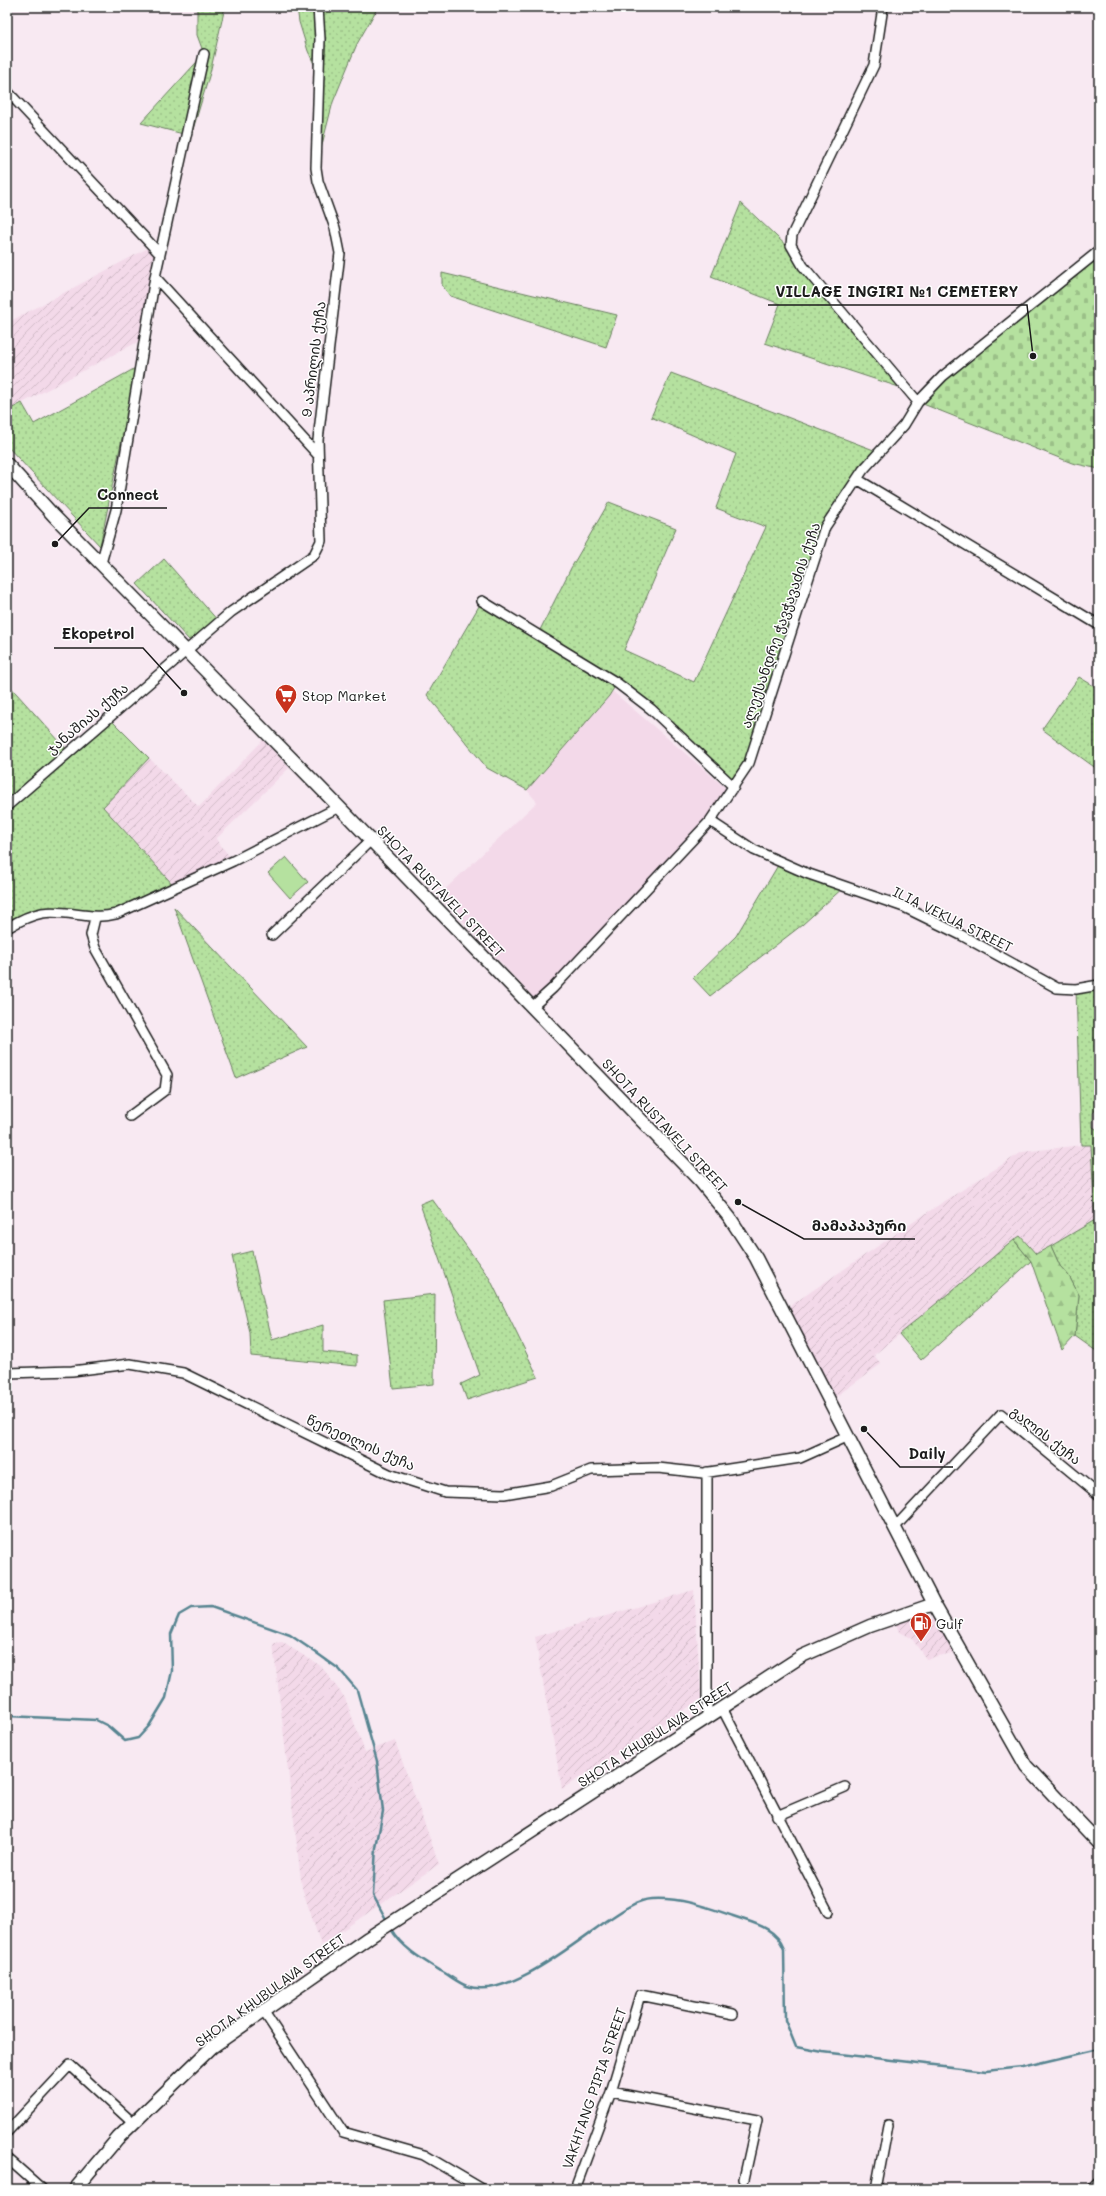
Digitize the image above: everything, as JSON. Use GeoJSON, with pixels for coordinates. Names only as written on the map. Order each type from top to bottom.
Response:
{"type":"FeatureCollection","features":[{"type":"Feature","properties":{"kind":"main road","name":"SHOTA RUSTAVELI STREET"},"geometry":{"type":"LineString","coordinates":[[7,464],[186,652],[339,807],[700,1181],[730,1218],[756,1258],[896,1526],[934,1604],[1026,1766],[1099,1843]]}},
{"type":"Feature","properties":{"kind":"main road","name":"SHOTA KHUBULAVA STREET"},"geometry":{"type":"LineString","coordinates":[[75,2189],[133,2124],[212,2047],[368,1938],[802,1656],[870,1626],[934,1604]]}},
{"type":"Feature","properties":{"kind":"street","name":"9 აპრილის ქუჩა"},"geometry":{"type":"LineString","coordinates":[[186,652],[231,612],[314,555],[321,541],[318,440],[340,253],[335,228],[318,181],[316,168],[320,39],[318,7]]}},
{"type":"Feature","properties":{"kind":"street"},"geometry":{"type":"LineString","coordinates":[[883,7],[874,65],[792,235],[791,245],[803,266],[918,402]]}},
{"type":"Feature","properties":{"kind":"street"},"geometry":{"type":"LineString","coordinates":[[101,564],[117,502],[154,277],[204,54]]}},
{"type":"Feature","properties":{"kind":"street"},"geometry":{"type":"LineString","coordinates":[[7,91],[160,254]]}},
{"type":"Feature","properties":{"kind":"street","name":"ალექსანდრე ჭავჭავაძის ქუჩა"},"geometry":{"type":"LineString","coordinates":[[532,1007],[553,988],[710,821],[734,787],[749,762],[825,527],[857,479],[904,425],[918,402],[942,376],[1099,251]]}},
{"type":"Feature","properties":{"kind":"street"},"geometry":{"type":"LineString","coordinates":[[154,277],[318,455]]}},
{"type":"Feature","properties":{"kind":"street"},"geometry":{"type":"LineString","coordinates":[[857,479],[1099,625]]}},
{"type":"Feature","properties":{"kind":"street"},"geometry":{"type":"LineString","coordinates":[[482,601],[617,683],[652,709],[734,787]]}},
{"type":"Feature","properties":{"kind":"street","name":"ჯანაშიას ქუჩა"},"geometry":{"type":"LineString","coordinates":[[7,806],[186,652]]}},
{"type":"Feature","properties":{"kind":"street"},"geometry":{"type":"LineString","coordinates":[[7,928],[42,913],[95,918],[104,918],[116,914],[233,860],[339,807]]}},
{"type":"Feature","properties":{"kind":"street","name":"ILIA VEKUA STREET"},"geometry":{"type":"LineString","coordinates":[[710,821],[754,850],[806,873],[904,907],[961,935],[1057,988],[1076,989],[1099,985]]}},
{"type":"Feature","properties":{"kind":"street"},"geometry":{"type":"LineString","coordinates":[[272,935],[371,840]]}},
{"type":"Feature","properties":{"kind":"street"},"geometry":{"type":"LineString","coordinates":[[95,918],[91,935],[95,948],[167,1075],[165,1090],[130,1116]]}},
{"type":"Feature","properties":{"kind":"street","name":"წერეთლის ქუჩა"},"geometry":{"type":"LineString","coordinates":[[7,1373],[72,1371],[130,1364],[184,1373],[389,1474],[445,1492],[504,1494],[551,1486],[591,1470],[658,1468],[707,1472],[800,1458],[849,1436]]}},
{"type":"Feature","properties":{"kind":"street","name":"გალის ქუჩა"},"geometry":{"type":"LineString","coordinates":[[896,1526],[1001,1414],[1099,1495]]}},
{"type":"Feature","properties":{"kind":"street"},"geometry":{"type":"LineString","coordinates":[[707,1472],[707,1718]]}},
{"type":"Feature","properties":{"kind":"street"},"geometry":{"type":"LineString","coordinates":[[722,1708],[828,1912]]}},
{"type":"Feature","properties":{"kind":"street"},"geometry":{"type":"LineString","coordinates":[[777,1816],[845,1787]]}},
{"type":"Feature","properties":{"kind":"street","name":"VAKHTANG PIPIA STREET"},"geometry":{"type":"LineString","coordinates":[[575,2189],[610,2092],[640,1995],[732,2014]]}},
{"type":"Feature","properties":{"kind":"street"},"geometry":{"type":"LineString","coordinates":[[264,2012],[343,2132],[424,2155],[482,2189]]}},
{"type":"Feature","properties":{"kind":"street"},"geometry":{"type":"LineString","coordinates":[[7,2132],[70,2065],[133,2124]]}},
{"type":"Feature","properties":{"kind":"street"},"geometry":{"type":"LineString","coordinates":[[610,2092],[757,2120],[744,2179]]}},
{"type":"Feature","properties":{"kind":"street"},"geometry":{"type":"LineString","coordinates":[[876,2189],[888,2125]]}},
{"type":"Feature","properties":{"kind":"street"},"geometry":{"type":"LineString","coordinates":[[7,2158],[42,2189]]}},
{"type":"Feature","properties":{"kind":"street"},"geometry":{"type":"LineString","coordinates":[[1093,2189],[1099,2183]]}},
{"type":"Feature","properties":{"kind":"shaded area"},"geometry":{"type":"Polygon","coordinates":[[[152,246],[160,254],[145,338],[7,411],[7,323],[152,246]]]}},
{"type":"Feature","properties":{"kind":"shaded area"},"geometry":{"type":"Polygon","coordinates":[[[612,691],[727,789],[709,819],[554,982],[534,998],[439,895],[537,802],[527,790],[612,691]]]}},
{"type":"Feature","properties":{"kind":"shaded area"},"geometry":{"type":"Polygon","coordinates":[[[263,740],[289,768],[216,839],[233,861],[175,887],[103,807],[149,758],[199,807],[263,740]]]}},
{"type":"Feature","properties":{"kind":"shaded area"},"geometry":{"type":"Polygon","coordinates":[[[1091,1144],[1096,1220],[1036,1254],[1020,1236],[874,1355],[881,1364],[831,1400],[784,1310],[937,1206],[1022,1152],[1091,1144]]]}},
{"type":"Feature","properties":{"kind":"shaded area"},"geometry":{"type":"Polygon","coordinates":[[[694,1590],[701,1699],[562,1789],[535,1637],[694,1590]]]}},
{"type":"Feature","properties":{"kind":"shaded area"},"geometry":{"type":"Polygon","coordinates":[[[923,1616],[937,1621],[956,1652],[926,1659],[912,1639],[899,1632],[896,1624],[923,1616]]]}},
{"type":"Feature","properties":{"kind":"shaded area"},"geometry":{"type":"Polygon","coordinates":[[[283,1643],[321,1666],[345,1698],[365,1752],[395,1741],[439,1864],[321,1945],[302,1888],[273,1644],[283,1643]]]}},
{"type":"Feature","properties":{"kind":"green space"},"geometry":{"type":"Polygon","coordinates":[[[197,7],[225,7],[210,73],[191,136],[141,123],[204,54],[197,35],[197,7]]]}},
{"type":"Feature","properties":{"kind":"green space"},"geometry":{"type":"Polygon","coordinates":[[[297,7],[378,7],[357,44],[333,102],[316,168],[319,75],[308,51],[299,22],[297,7]]]}},
{"type":"Feature","properties":{"kind":"green space"},"geometry":{"type":"Polygon","coordinates":[[[741,203],[794,253],[911,391],[765,343],[780,304],[711,277],[741,203]]]}},
{"type":"Feature","properties":{"kind":"green space"},"geometry":{"type":"Polygon","coordinates":[[[1087,261],[1099,264],[1099,469],[1072,463],[918,402],[1087,261]]]}},
{"type":"Feature","properties":{"kind":"green space"},"geometry":{"type":"Polygon","coordinates":[[[442,273],[617,315],[606,347],[450,296],[442,285],[442,273]]]}},
{"type":"Feature","properties":{"kind":"green space"},"geometry":{"type":"Polygon","coordinates":[[[141,365],[131,424],[124,428],[100,546],[7,446],[7,411],[22,403],[34,424],[141,365]]]}},
{"type":"Feature","properties":{"kind":"green space"},"geometry":{"type":"Polygon","coordinates":[[[671,373],[879,452],[825,527],[749,763],[734,787],[617,683],[609,696],[527,790],[487,768],[427,695],[482,601],[538,634],[571,568],[609,502],[676,528],[624,650],[694,682],[766,527],[716,508],[736,454],[651,417],[671,373]]]}},
{"type":"Feature","properties":{"kind":"green space"},"geometry":{"type":"Polygon","coordinates":[[[164,559],[219,622],[189,640],[137,584],[164,559]]]}},
{"type":"Feature","properties":{"kind":"green space"},"geometry":{"type":"Polygon","coordinates":[[[1079,677],[1099,689],[1099,767],[1097,769],[1042,729],[1079,677]]]}},
{"type":"Feature","properties":{"kind":"green space"},"geometry":{"type":"Polygon","coordinates":[[[7,683],[69,752],[109,718],[149,758],[103,807],[175,887],[116,914],[53,913],[7,928],[7,683]]]}},
{"type":"Feature","properties":{"kind":"green space"},"geometry":{"type":"Polygon","coordinates":[[[286,857],[308,882],[290,898],[268,873],[286,857]]]}},
{"type":"Feature","properties":{"kind":"green space"},"geometry":{"type":"Polygon","coordinates":[[[780,862],[844,887],[802,925],[710,996],[693,978],[736,936],[780,862]]]}},
{"type":"Feature","properties":{"kind":"green space"},"geometry":{"type":"Polygon","coordinates":[[[174,907],[307,1047],[236,1078],[174,907]]]}},
{"type":"Feature","properties":{"kind":"green space"},"geometry":{"type":"Polygon","coordinates":[[[1099,985],[1099,1105],[1093,1113],[1093,1127],[1099,1131],[1099,1353],[1075,1336],[1079,1295],[1069,1276],[1060,1266],[1051,1246],[1095,1220],[1091,1145],[1081,1145],[1076,989],[1099,985]]]}},
{"type":"Feature","properties":{"kind":"green space"},"geometry":{"type":"Polygon","coordinates":[[[432,1199],[490,1279],[538,1377],[467,1400],[461,1384],[480,1375],[420,1204],[432,1199]]]}},
{"type":"Feature","properties":{"kind":"green space"},"geometry":{"type":"Polygon","coordinates":[[[1020,1236],[1036,1254],[1051,1246],[1060,1266],[1069,1276],[1079,1295],[1075,1336],[1062,1350],[1031,1261],[1014,1240],[1020,1236]]]}},
{"type":"Feature","properties":{"kind":"green space"},"geometry":{"type":"Polygon","coordinates":[[[1014,1240],[1031,1261],[921,1360],[899,1334],[1014,1240]]]}},
{"type":"Feature","properties":{"kind":"green space"},"geometry":{"type":"Polygon","coordinates":[[[252,1251],[272,1340],[323,1325],[323,1352],[357,1355],[357,1366],[251,1356],[250,1333],[232,1256],[252,1251]]]}},
{"type":"Feature","properties":{"kind":"green space"},"geometry":{"type":"Polygon","coordinates":[[[435,1294],[434,1384],[393,1388],[383,1300],[435,1294]]]}},
{"type":"Feature","properties":{"kind":"waterway"},"geometry":{"type":"LineString","coordinates":[[7,1716],[96,1720],[108,1726],[125,1741],[138,1738],[149,1726],[166,1698],[172,1671],[171,1634],[179,1615],[191,1608],[211,1607],[290,1635],[339,1669],[357,1690],[377,1761],[383,1811],[376,1848],[373,1895],[387,1921]]}},
{"type":"Feature","properties":{"kind":"waterway"},"geometry":{"type":"LineString","coordinates":[[391,1929],[400,1942],[427,1962],[464,1985],[483,1988],[501,1985],[521,1977],[560,1954],[618,1913],[634,1904],[651,1899],[683,1901],[703,1906],[756,1924],[770,1931],[780,1942],[784,1949],[785,2020],[796,2047],[823,2052],[986,2071],[1023,2067],[1099,2049]]}},
{"type":"Feature","properties":{"kind":"place","name":"VILLAGE INGIRI №1 CEMETERY"},"geometry":{"type":"Point","coordinates":[1033,356]}},
{"type":"Feature","properties":{"kind":"place","name":"Connect"},"geometry":{"type":"Point","coordinates":[55,544]}},
{"type":"Feature","properties":{"kind":"place","name":"Ekopetrol"},"geometry":{"type":"Point","coordinates":[184,693]}},
{"type":"Feature","properties":{"kind":"place","name":"Stop Market"},"geometry":{"type":"Point","coordinates":[286,714]}},
{"type":"Feature","properties":{"kind":"place","name":"მამაპაპური"},"geometry":{"type":"Point","coordinates":[738,1202]}},
{"type":"Feature","properties":{"kind":"place","name":"Daily"},"geometry":{"type":"Point","coordinates":[864,1429]}},
{"type":"Feature","properties":{"kind":"place","name":"Gulf"},"geometry":{"type":"Point","coordinates":[921,1642]}}]}
